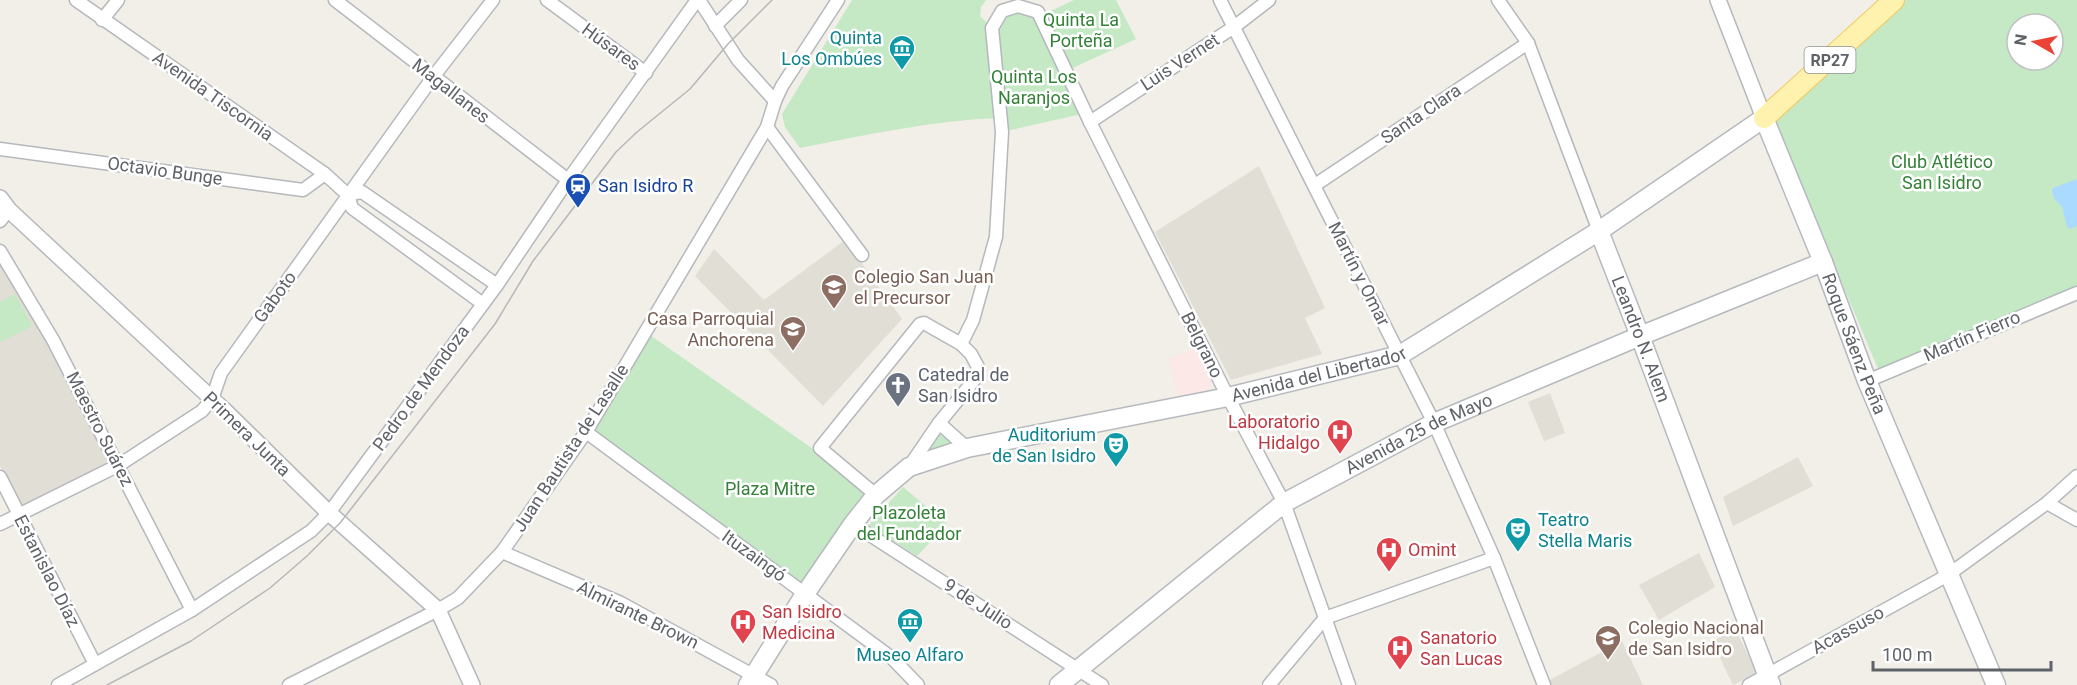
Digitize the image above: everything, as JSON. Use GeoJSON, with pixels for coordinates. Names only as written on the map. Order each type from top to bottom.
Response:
{"type":"FeatureCollection","features":[{"type":"Feature","properties":{"kind":"main road","name":"Avenida del Libertador"},"geometry":{"type":"LineString","coordinates":[[751,680],[805,594],[853,524],[876,495],[909,467],[967,448],[1228,397],[1400,355],[1599,231],[1764,118],[1894,0]]}},
{"type":"Feature","properties":{"kind":"main road","name":"Roque Sáenz Peña"},"geometry":{"type":"LineString","coordinates":[[1764,118],[1823,262],[1867,381],[1996,685]]}},
{"type":"Feature","properties":{"kind":"main road","name":"Leandro N. Alem"},"geometry":{"type":"LineString","coordinates":[[1599,231],[1769,680]]}},
{"type":"Feature","properties":{"kind":"main road","name":"Avenida 25 de Mayo"},"geometry":{"type":"LineString","coordinates":[[1059,685],[1284,503],[1434,423],[1823,262]]}},
{"type":"Feature","properties":{"kind":"street","name":"Avenida Tiscornia"},"geometry":{"type":"LineString","coordinates":[[76,0],[325,174],[348,195],[352,208],[483,304]]}},
{"type":"Feature","properties":{"kind":"street"},"geometry":{"type":"LineString","coordinates":[[102,20],[118,0]]}},
{"type":"Feature","properties":{"kind":"street","name":"Magallanes"},"geometry":{"type":"LineString","coordinates":[[335,0],[568,180]]}},
{"type":"Feature","properties":{"kind":"street","name":"Gaboto"},"geometry":{"type":"LineString","coordinates":[[0,524],[118,465],[202,411],[212,399],[221,373],[433,77],[493,0]]}},
{"type":"Feature","properties":{"kind":"street","name":"Húsares"},"geometry":{"type":"LineString","coordinates":[[547,0],[646,73]]}},
{"type":"Feature","properties":{"kind":"street"},"geometry":{"type":"LineString","coordinates":[[698,0],[738,60],[775,101]]}},
{"type":"Feature","properties":{"kind":"street","name":"Pedro de Mendoza"},"geometry":{"type":"LineString","coordinates":[[58,685],[192,610],[311,531],[329,513],[483,304],[568,180],[698,0]]}},
{"type":"Feature","properties":{"kind":"street"},"geometry":{"type":"LineString","coordinates":[[715,26],[741,0]]}},
{"type":"Feature","properties":{"kind":"street","name":"Juan Bautista de Lasalle"},"geometry":{"type":"LineString","coordinates":[[289,685],[458,598],[502,552],[586,432],[767,127],[782,86],[838,0]]}},
{"type":"Feature","properties":{"kind":"street","name":"Martín y Omar"},"geometry":{"type":"LineString","coordinates":[[1220,0],[1434,423],[1494,558],[1544,685]]}},
{"type":"Feature","properties":{"kind":"street","name":"Luis Vernet"},"geometry":{"type":"LineString","coordinates":[[1090,122],[1234,27],[1269,0]]}},
{"type":"Feature","properties":{"kind":"street","name":"Leandro N. Alem"},"geometry":{"type":"LineString","coordinates":[[1498,0],[1528,44],[1599,231]]}},
{"type":"Feature","properties":{"kind":"street","name":"Roque Sáenz Peña"},"geometry":{"type":"LineString","coordinates":[[1718,0],[1764,118]]}},
{"type":"Feature","properties":{"kind":"street","name":"Belgrano"},"geometry":{"type":"LineString","coordinates":[[961,344],[973,320],[996,237],[1002,132],[992,28],[1002,11],[1018,6],[1038,12],[1090,122],[1228,397],[1284,503],[1349,685]]}},
{"type":"Feature","properties":{"kind":"street","name":"Santa Clara"},"geometry":{"type":"LineString","coordinates":[[1315,185],[1528,44]]}},
{"type":"Feature","properties":{"kind":"street"},"geometry":{"type":"LineString","coordinates":[[767,127],[862,255]]}},
{"type":"Feature","properties":{"kind":"street","name":"Octavio Bunge"},"geometry":{"type":"LineString","coordinates":[[0,149],[303,190],[325,174]]}},
{"type":"Feature","properties":{"kind":"street","name":"Avenida Tiscornia"},"geometry":{"type":"LineString","coordinates":[[348,195],[362,192],[496,285]]}},
{"type":"Feature","properties":{"kind":"street","name":"Primera Junta"},"geometry":{"type":"LineString","coordinates":[[3,210],[212,399],[329,513],[438,610],[472,685]]}},
{"type":"Feature","properties":{"kind":"street","name":"Maestro Suárez"},"geometry":{"type":"LineString","coordinates":[[0,251],[53,340],[192,610]]}},
{"type":"Feature","properties":{"kind":"street","name":"Martín Fierro"},"geometry":{"type":"LineString","coordinates":[[1867,381],[2077,293]]}},
{"type":"Feature","properties":{"kind":"street"},"geometry":{"type":"LineString","coordinates":[[876,495],[820,448],[916,327],[924,323],[961,344],[971,354],[978,367],[975,379],[939,423],[909,467]]}},
{"type":"Feature","properties":{"kind":"street"},"geometry":{"type":"LineString","coordinates":[[939,423],[967,448]]}},
{"type":"Feature","properties":{"kind":"street","name":"Ituzaingó"},"geometry":{"type":"LineString","coordinates":[[586,432],[892,658],[918,685]]}},
{"type":"Feature","properties":{"kind":"street","name":"Acassuso"},"geometry":{"type":"LineString","coordinates":[[1749,685],[1769,680],[1948,575],[2047,503],[2077,476]]}},
{"type":"Feature","properties":{"kind":"street","name":"Estanislao Díaz"},"geometry":{"type":"LineString","coordinates":[[0,477],[94,664]]}},
{"type":"Feature","properties":{"kind":"street"},"geometry":{"type":"LineString","coordinates":[[2047,503],[2077,520]]}},
{"type":"Feature","properties":{"kind":"street","name":"9 de Julio"},"geometry":{"type":"LineString","coordinates":[[853,524],[1102,685]]}},
{"type":"Feature","properties":{"kind":"street","name":"Almirante Brown"},"geometry":{"type":"LineString","coordinates":[[502,552],[621,603],[751,680],[771,685]]}},
{"type":"Feature","properties":{"kind":"street"},"geometry":{"type":"LineString","coordinates":[[1269,685],[1325,618],[1494,558]]}},
{"type":"Feature","properties":{"kind":"shaded area"},"geometry":{"type":"Polygon","coordinates":[[[1259,166],[1325,308],[1305,318],[1322,354],[1231,380],[1155,232],[1259,166]]]}},
{"type":"Feature","properties":{"kind":"shaded area","name":"Colegio San Juan el Precursor"},"geometry":{"type":"Polygon","coordinates":[[[845,240],[902,319],[823,406],[695,276],[714,249],[764,300],[845,240]]]}},
{"type":"Feature","properties":{"kind":"shaded area"},"geometry":{"type":"Polygon","coordinates":[[[0,265],[46,334],[113,462],[21,507],[0,466],[0,265]]]}},
{"type":"Feature","properties":{"kind":"shaded area"},"geometry":{"type":"Polygon","coordinates":[[[1195,349],[1211,384],[1208,392],[1180,398],[1168,359],[1195,349]]]}},
{"type":"Feature","properties":{"kind":"shaded area"},"geometry":{"type":"Polygon","coordinates":[[[1550,393],[1565,433],[1544,441],[1528,402],[1550,393]]]}},
{"type":"Feature","properties":{"kind":"shaded area"},"geometry":{"type":"Polygon","coordinates":[[[1798,457],[1813,486],[1733,526],[1723,497],[1798,457]]]}},
{"type":"Feature","properties":{"kind":"shaded area"},"geometry":{"type":"Polygon","coordinates":[[[1699,553],[1715,587],[1659,620],[1639,585],[1699,553]]]}},
{"type":"Feature","properties":{"kind":"shaded area"},"geometry":{"type":"Polygon","coordinates":[[[1736,630],[1757,674],[1733,685],[1712,641],[1736,630]]]}},
{"type":"Feature","properties":{"kind":"shaded area","name":"Colegio Nacional de San Isidro"},"geometry":{"type":"Polygon","coordinates":[[[1622,641],[1643,685],[1550,685],[1548,681],[1622,641]]]}},
{"type":"Feature","properties":{"kind":"green space","name":"Quinta Los Ombúes"},"geometry":{"type":"Polygon","coordinates":[[[852,0],[986,0],[981,7],[980,16],[992,28],[1018,6],[1040,16],[1074,0],[1116,0],[1136,39],[1066,71],[1086,113],[1002,132],[1000,118],[975,119],[900,129],[800,148],[785,127],[782,114],[852,0]]]}},
{"type":"Feature","properties":{"kind":"green space","name":"Club Atlético San Isidro"},"geometry":{"type":"Polygon","coordinates":[[[1905,0],[2077,0],[2077,290],[1881,376],[1773,119],[1905,0]]]}},
{"type":"Feature","properties":{"kind":"green space"},"geometry":{"type":"Polygon","coordinates":[[[15,294],[32,326],[0,342],[0,302],[15,294]]]}},
{"type":"Feature","properties":{"kind":"green space","name":"Plaza Mitre"},"geometry":{"type":"Polygon","coordinates":[[[650,335],[813,449],[867,495],[803,586],[593,430],[650,335]]]}},
{"type":"Feature","properties":{"kind":"green space"},"geometry":{"type":"Polygon","coordinates":[[[940,428],[960,447],[916,462],[940,428]]]}},
{"type":"Feature","properties":{"kind":"green space","name":"Plazoleta del Fundador"},"geometry":{"type":"Polygon","coordinates":[[[903,487],[947,524],[917,556],[869,525],[903,487]]]}},
{"type":"Feature","properties":{"kind":"water"},"geometry":{"type":"Polygon","coordinates":[[[2077,179],[2077,226],[2069,229],[2062,207],[2054,198],[2052,191],[2053,188],[2077,179]]]}},
{"type":"Feature","properties":{"kind":"tram line"},"geometry":{"type":"LineString","coordinates":[[107,685],[191,641],[270,588],[340,523],[495,324],[533,261],[616,152],[690,89],[728,44],[772,0]]}},
{"type":"Feature","properties":{"kind":"place","name":"Quinta Los Ombúes"},"geometry":{"type":"Point","coordinates":[902,71]}},
{"type":"Feature","properties":{"kind":"place","name":"San Isidro R"},"geometry":{"type":"Point","coordinates":[578,209]}},
{"type":"Feature","properties":{"kind":"place","name":"Colegio San Juan el Precursor"},"geometry":{"type":"Point","coordinates":[834,310]}},
{"type":"Feature","properties":{"kind":"place","name":"Casa Parroquial Anchorena"},"geometry":{"type":"Point","coordinates":[793,352]}},
{"type":"Feature","properties":{"kind":"place","name":"Catedral de San Isidro"},"geometry":{"type":"Point","coordinates":[898,408]}},
{"type":"Feature","properties":{"kind":"place","name":"Laboratorio Hidalgo"},"geometry":{"type":"Point","coordinates":[1340,455]}},
{"type":"Feature","properties":{"kind":"place","name":"Auditorium de San Isidro"},"geometry":{"type":"Point","coordinates":[1116,468]}},
{"type":"Feature","properties":{"kind":"place","name":"Teatro Stella Maris"},"geometry":{"type":"Point","coordinates":[1518,553]}},
{"type":"Feature","properties":{"kind":"place","name":"Omint"},"geometry":{"type":"Point","coordinates":[1389,573]}},
{"type":"Feature","properties":{"kind":"place","name":"Museo Alfaro"},"geometry":{"type":"Point","coordinates":[910,644]}},
{"type":"Feature","properties":{"kind":"place","name":"San Isidro Medicina"},"geometry":{"type":"Point","coordinates":[743,645]}},
{"type":"Feature","properties":{"kind":"place","name":"Colegio Nacional de San Isidro"},"geometry":{"type":"Point","coordinates":[1608,661]}},
{"type":"Feature","properties":{"kind":"place","name":"Sanatorio San Lucas"},"geometry":{"type":"Point","coordinates":[1400,671]}},
{"type":"Feature","properties":{"kind":"park label","name":"Quinta La Porteña"},"geometry":{"type":"Point","coordinates":[1081,30]}},
{"type":"Feature","properties":{"kind":"park label","name":"Quinta Los Naranjos"},"geometry":{"type":"Point","coordinates":[1034,88]}}]}
